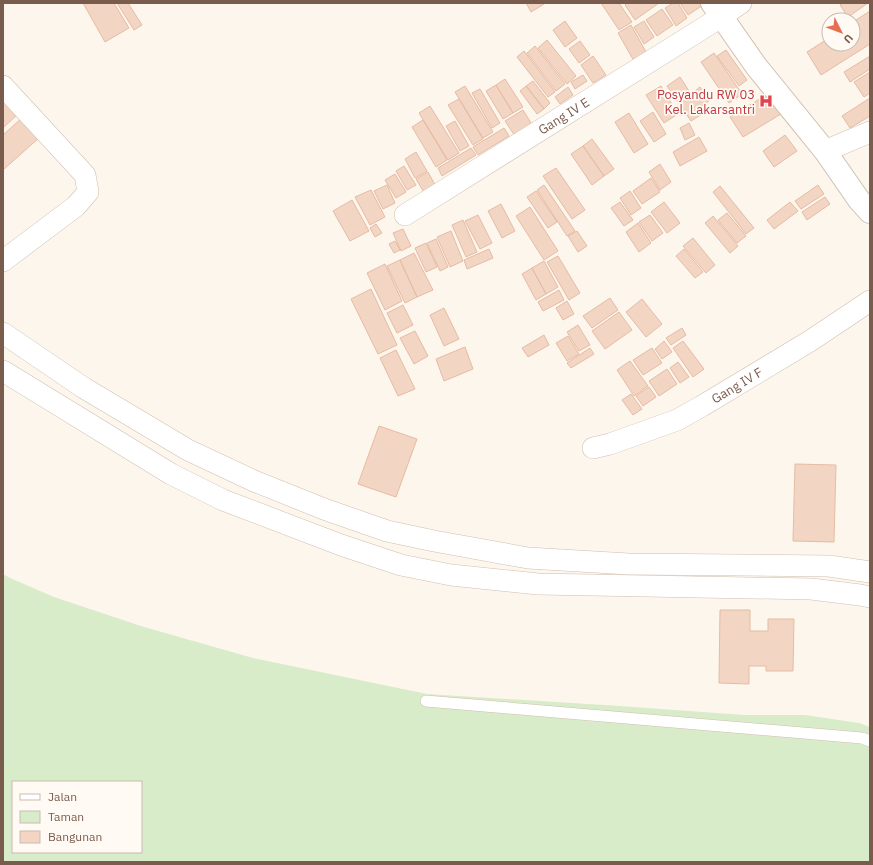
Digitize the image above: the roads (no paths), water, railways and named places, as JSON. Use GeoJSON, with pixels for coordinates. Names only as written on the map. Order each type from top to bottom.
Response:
{"type":"FeatureCollection","features":[{"type":"Feature","properties":{"kind":"street","name":"Gang IV E"},"geometry":{"type":"LineString","coordinates":[[405,215],[716,10],[741,3]]}},
{"type":"Feature","properties":{"kind":"street"},"geometry":{"type":"LineString","coordinates":[[716,10],[756,66],[825,151],[859,200],[870,212]]}},
{"type":"Feature","properties":{"kind":"street"},"geometry":{"type":"LineString","coordinates":[[3,86],[85,175],[88,192],[76,206],[3,261]]}},
{"type":"Feature","properties":{"kind":"street"},"geometry":{"type":"LineString","coordinates":[[825,151],[870,132]]}},
{"type":"Feature","properties":{"kind":"street","name":"Gang IV F"},"geometry":{"type":"LineString","coordinates":[[593,448],[610,444],[677,420],[810,341],[870,301]]}},
{"type":"Feature","properties":{"kind":"street"},"geometry":{"type":"LineString","coordinates":[[3,333],[84,388],[188,450],[254,481],[324,509],[387,531],[528,558],[629,564],[829,566],[870,572]]}},
{"type":"Feature","properties":{"kind":"street"},"geometry":{"type":"LineString","coordinates":[[3,371],[171,474],[223,500],[341,545],[400,565],[451,575],[538,584],[811,589],[870,597]]}},
{"type":"Feature","properties":{"kind":"street"},"geometry":{"type":"LineString","coordinates":[[451,575],[458,545]]}},
{"type":"Feature","properties":{"kind":"lane"},"geometry":{"type":"LineString","coordinates":[[426,701],[862,738],[870,741]]}},
{"type":"Feature","properties":{"kind":"place","name":"Posyandu RW 03 Kel. Lakarsantri"},"geometry":{"type":"Point","coordinates":[766,101]}}]}
